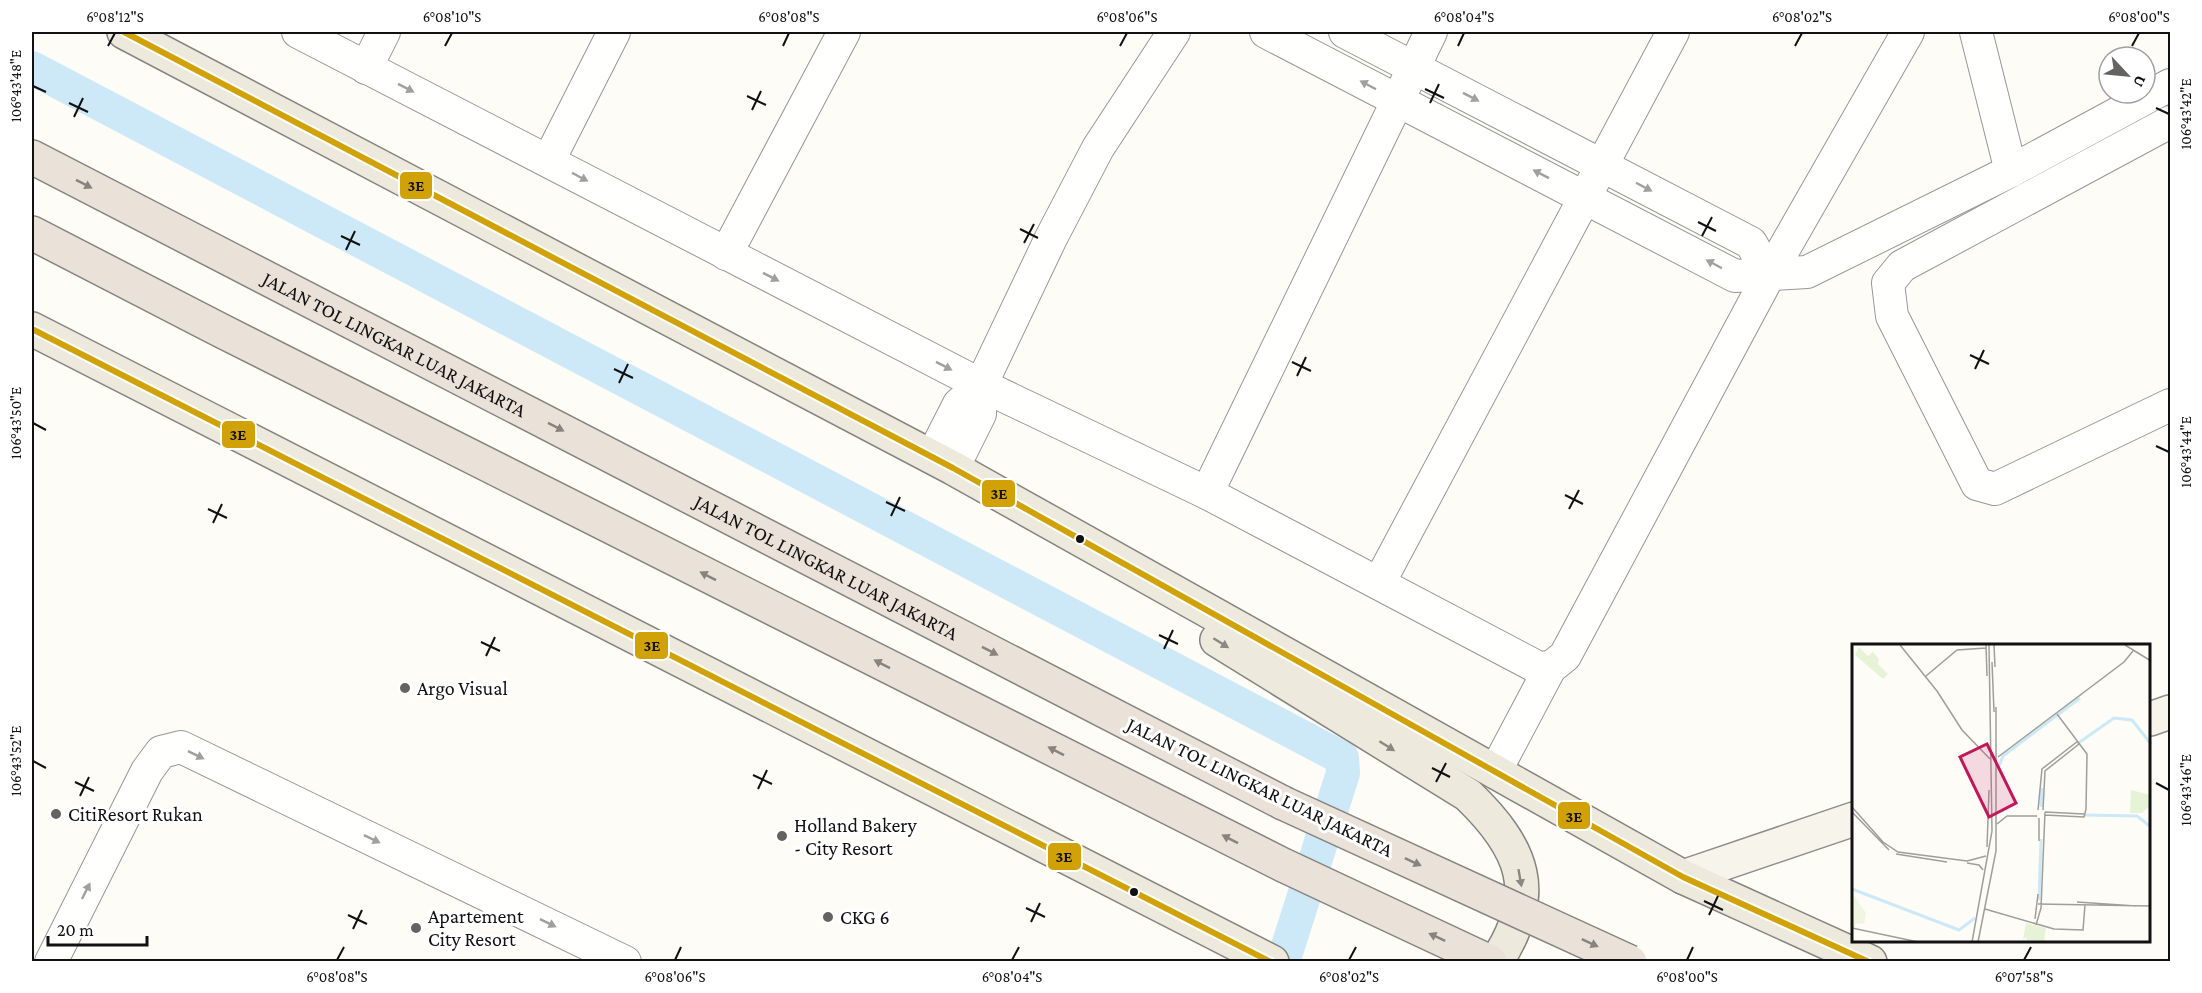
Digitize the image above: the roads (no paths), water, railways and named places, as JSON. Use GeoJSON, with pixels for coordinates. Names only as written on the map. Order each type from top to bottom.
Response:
{"type":"FeatureCollection","features":[{"type":"Feature","properties":{"kind":"highway","name":"JALAN TOL LINGKAR LUAR JAKARTA"},"geometry":{"type":"LineString","coordinates":[[32,157],[1284,802],[1630,962]]}},
{"type":"Feature","properties":{"kind":"highway"},"geometry":{"type":"LineString","coordinates":[[32,233],[230,336],[1283,865],[1490,962]]}},
{"type":"Feature","properties":{"kind":"main road"},"geometry":{"type":"LineString","coordinates":[[125,32],[943,462],[1683,877],[1870,962]]}},
{"type":"Feature","properties":{"kind":"main road"},"geometry":{"type":"LineString","coordinates":[[32,329],[1268,959]]}},
{"type":"Feature","properties":{"kind":"main road"},"geometry":{"type":"LineString","coordinates":[[1035,514],[1124,581],[1468,795],[1506,836],[1517,858],[1522,887],[1520,914],[1508,944],[1496,962]]}},
{"type":"Feature","properties":{"kind":"main road"},"geometry":{"type":"LineString","coordinates":[[2151,720],[2170,712]]}},
{"type":"Feature","properties":{"kind":"main road"},"geometry":{"type":"LineString","coordinates":[[1683,877],[1852,820]]}},
{"type":"Feature","properties":{"kind":"street"},"geometry":{"type":"LineString","coordinates":[[298,32],[981,385],[1207,493],[1537,667],[1550,668]]}},
{"type":"Feature","properties":{"kind":"street"},"geometry":{"type":"LineString","coordinates":[[366,68],[384,32]]}},
{"type":"Feature","properties":{"kind":"street"},"geometry":{"type":"LineString","coordinates":[[549,160],[614,32]]}},
{"type":"Feature","properties":{"kind":"street"},"geometry":{"type":"LineString","coordinates":[[726,254],[844,32]]}},
{"type":"Feature","properties":{"kind":"street"},"geometry":{"type":"LineString","coordinates":[[943,462],[959,404],[981,385],[1051,238],[1098,148],[1174,32]]}},
{"type":"Feature","properties":{"kind":"street"},"geometry":{"type":"LineString","coordinates":[[1266,32],[1735,276],[1807,272],[2011,171],[2170,85]]}},
{"type":"Feature","properties":{"kind":"street"},"geometry":{"type":"LineString","coordinates":[[1345,32],[1751,243],[1769,275]]}},
{"type":"Feature","properties":{"kind":"street"},"geometry":{"type":"LineString","coordinates":[[1207,493],[1431,32]]}},
{"type":"Feature","properties":{"kind":"street"},"geometry":{"type":"LineString","coordinates":[[1378,583],[1673,32]]}},
{"type":"Feature","properties":{"kind":"street"},"geometry":{"type":"LineString","coordinates":[[1495,772],[1550,668],[1565,657],[1769,275],[1908,32]]}},
{"type":"Feature","properties":{"kind":"street"},"geometry":{"type":"LineString","coordinates":[[1976,32],[2011,171]]}},
{"type":"Feature","properties":{"kind":"street"},"geometry":{"type":"LineString","coordinates":[[2170,122],[1902,266],[1888,283],[1892,316],[1977,484],[1985,488],[1995,489],[2170,405]]}},
{"type":"Feature","properties":{"kind":"street"},"geometry":{"type":"LineString","coordinates":[[51,962],[147,771],[161,752],[181,747],[625,962]]}},
{"type":"Feature","properties":{"kind":"waterway"},"geometry":{"type":"LineString","coordinates":[[32,68],[1342,758],[1343,773],[1283,962]]}},
{"type":"Feature","properties":{"kind":"place","name":"Argo Visual"},"geometry":{"type":"Point","coordinates":[405,688]}},
{"type":"Feature","properties":{"kind":"place","name":"CitiResort Rukan"},"geometry":{"type":"Point","coordinates":[56,814]}},
{"type":"Feature","properties":{"kind":"place","name":"Holland Bakery - City Resort"},"geometry":{"type":"Point","coordinates":[782,836]}},
{"type":"Feature","properties":{"kind":"place","name":"CKG 6"},"geometry":{"type":"Point","coordinates":[828,917]}},
{"type":"Feature","properties":{"kind":"place","name":"Apartement City Resort"},"geometry":{"type":"Point","coordinates":[416,928]}}]}
